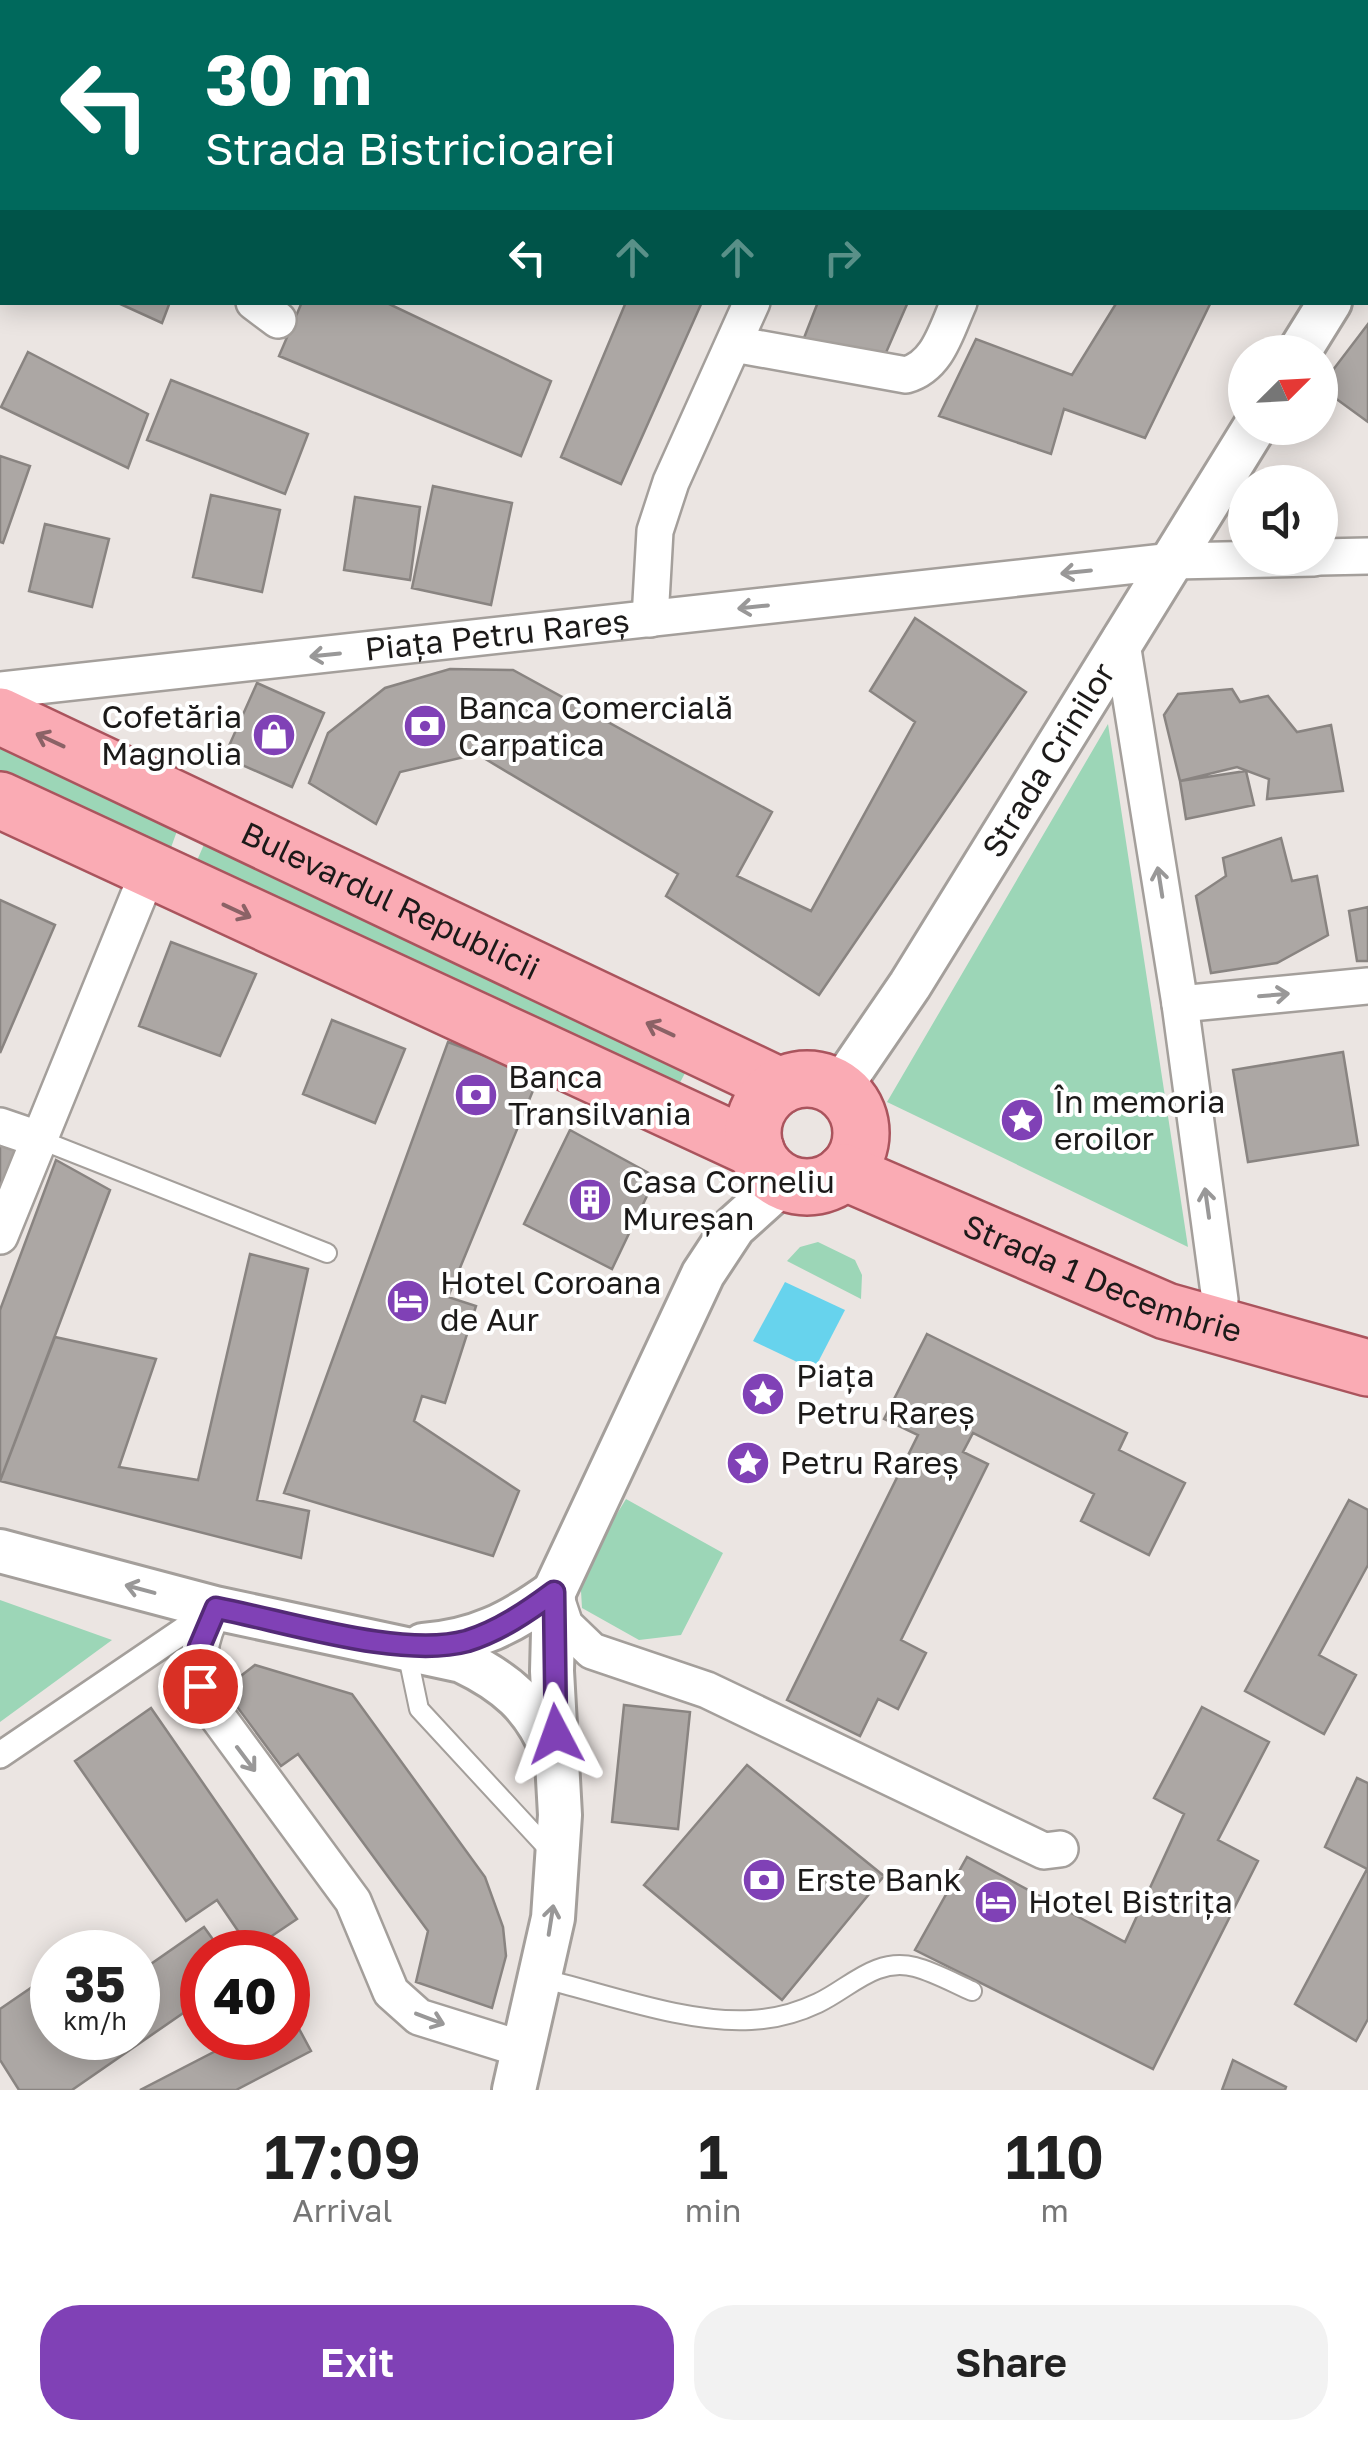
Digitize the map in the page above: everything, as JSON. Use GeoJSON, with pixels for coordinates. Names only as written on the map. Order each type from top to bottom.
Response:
{"type":"FeatureCollection","features":[{"type":"Feature","properties":{"kind":"main road","name":"Bulevardul Republicii"},"geometry":{"type":"LineString","coordinates":[[0,716],[780,1086]]}},
{"type":"Feature","properties":{"kind":"main road"},"geometry":{"type":"LineString","coordinates":[[0,800],[149,870],[770,1166],[815,1187],[852,1159],[857,1114],[839,1090],[810,1079],[780,1086],[756,1114],[770,1166]]}},
{"type":"Feature","properties":{"kind":"main road","name":"Strada 1 Decembrie"},"geometry":{"type":"LineString","coordinates":[[852,1159],[1220,1300],[1368,1342]]}},
{"type":"Feature","properties":{"kind":"main road","name":"Strada 1 Decembrie"},"geometry":{"type":"LineString","coordinates":[[852,1159],[1166,1312],[1368,1368]]}},
{"type":"Feature","properties":{"kind":"street"},"geometry":{"type":"LineString","coordinates":[[650,619],[654,531],[671,482],[751,305]]}},
{"type":"Feature","properties":{"kind":"street"},"geometry":{"type":"LineString","coordinates":[[734,344],[906,375],[920,371],[934,358],[958,305]]}},
{"type":"Feature","properties":{"kind":"street"},"geometry":{"type":"LineString","coordinates":[[1310,335],[1328,305]]}},
{"type":"Feature","properties":{"kind":"street","name":"Strada Crinilor"},"geometry":{"type":"LineString","coordinates":[[839,1090],[910,985],[1121,637],[1173,562],[1244,445]]}},
{"type":"Feature","properties":{"kind":"street","name":"Piața Petru Rareș"},"geometry":{"type":"LineString","coordinates":[[1338,557],[1368,556]]}},
{"type":"Feature","properties":{"kind":"street","name":"Piața Petru Rareș"},"geometry":{"type":"LineString","coordinates":[[0,690],[1173,562],[1228,560]]}},
{"type":"Feature","properties":{"kind":"street"},"geometry":{"type":"LineString","coordinates":[[1121,637],[1180,1004],[1220,1300]]}},
{"type":"Feature","properties":{"kind":"street"},"geometry":{"type":"LineString","coordinates":[[0,1236],[149,870]]}},
{"type":"Feature","properties":{"kind":"street"},"geometry":{"type":"LineString","coordinates":[[1180,1004],[1368,986]]}},
{"type":"Feature","properties":{"kind":"street"},"geometry":{"type":"LineString","coordinates":[[0,1126],[40,1140]]}},
{"type":"Feature","properties":{"kind":"street"},"geometry":{"type":"LineString","coordinates":[[216,1608],[199,1648],[198,1670],[206,1701],[353,1900],[391,1992],[420,2017],[520,2070],[553,1918],[558,1766],[552,1671],[554,1592],[703,1274],[756,1202],[770,1166]]}},
{"type":"Feature","properties":{"kind":"street"},"geometry":{"type":"LineString","coordinates":[[0,1551],[216,1608],[462,1662],[494,1676],[522,1699],[544,1732],[558,1766]]}},
{"type":"Feature","properties":{"kind":"street"},"geometry":{"type":"LineString","coordinates":[[406,1647],[462,1642],[488,1634],[554,1592]]}},
{"type":"Feature","properties":{"kind":"street"},"geometry":{"type":"LineString","coordinates":[[554,1592],[564,1625],[592,1650],[706,1690],[1044,1850],[1060,1849]]}},
{"type":"Feature","properties":{"kind":"street"},"geometry":{"type":"LineString","coordinates":[[0,1755],[216,1608]]}},
{"type":"Feature","properties":{"kind":"lane"},"geometry":{"type":"LineString","coordinates":[[40,1140],[327,1253]]}},
{"type":"Feature","properties":{"kind":"lane"},"geometry":{"type":"LineString","coordinates":[[406,1647],[420,1710],[557,1859]]}},
{"type":"Feature","properties":{"kind":"lane"},"geometry":{"type":"LineString","coordinates":[[540,1978],[706,2017],[750,2020],[786,2015],[819,2003],[868,1972],[886,1966],[913,1966],[972,1990]]}},
{"type":"Feature","properties":{"kind":"green space"},"geometry":{"type":"Polygon","coordinates":[[[1108,724],[1188,1247],[887,1102],[1108,724]]]}},
{"type":"Feature","properties":{"kind":"green space"},"geometry":{"type":"Polygon","coordinates":[[[0,734],[181,820],[169,853],[0,773],[0,734]]]}},
{"type":"Feature","properties":{"kind":"green space"},"geometry":{"type":"Polygon","coordinates":[[[209,833],[693,1058],[675,1092],[192,872],[209,833]]]}},
{"type":"Feature","properties":{"kind":"green space"},"geometry":{"type":"Polygon","coordinates":[[[818,1242],[855,1260],[862,1275],[861,1299],[787,1261],[800,1247],[818,1242]]]}},
{"type":"Feature","properties":{"kind":"green space"},"geometry":{"type":"Polygon","coordinates":[[[626,1499],[723,1553],[681,1635],[639,1640],[582,1608],[580,1574],[626,1499]]]}},
{"type":"Feature","properties":{"kind":"green space"},"geometry":{"type":"Polygon","coordinates":[[[0,1600],[112,1640],[0,1722],[0,1600]]]}},
{"type":"Feature","properties":{"kind":"water"},"geometry":{"type":"Polygon","coordinates":[[[785,1282],[845,1310],[814,1370],[753,1341],[785,1282]]]}},
{"type":"Feature","properties":{"kind":"building"},"geometry":{"type":"Polygon","coordinates":[[[123,305],[169,305],[162,323],[123,305]]]}},
{"type":"Feature","properties":{"kind":"building"},"geometry":{"type":"Polygon","coordinates":[[[301,305],[391,305],[551,381],[521,456],[279,356],[301,305]]]}},
{"type":"Feature","properties":{"kind":"building"},"geometry":{"type":"Polygon","coordinates":[[[625,305],[701,305],[621,484],[561,457],[625,305]]]}},
{"type":"Feature","properties":{"kind":"building"},"geometry":{"type":"Polygon","coordinates":[[[817,305],[907,305],[878,371],[802,343],[817,305]]]}},
{"type":"Feature","properties":{"kind":"building"},"geometry":{"type":"Polygon","coordinates":[[[1115,305],[1210,305],[1145,438],[1064,409],[1051,454],[939,416],[976,339],[1072,375],[1115,305]]]}},
{"type":"Feature","properties":{"kind":"building"},"geometry":{"type":"Polygon","coordinates":[[[1368,324],[1368,422],[1338,400],[1338,363],[1368,324]]]}},
{"type":"Feature","properties":{"kind":"building"},"geometry":{"type":"Polygon","coordinates":[[[28,352],[148,414],[128,468],[1,407],[28,352]]]}},
{"type":"Feature","properties":{"kind":"building"},"geometry":{"type":"Polygon","coordinates":[[[171,380],[308,434],[285,494],[147,440],[171,380]]]}},
{"type":"Feature","properties":{"kind":"building"},"geometry":{"type":"Polygon","coordinates":[[[0,456],[30,466],[3,543],[0,542],[0,456]]]}},
{"type":"Feature","properties":{"kind":"building"},"geometry":{"type":"Polygon","coordinates":[[[433,486],[512,503],[491,605],[412,588],[433,486]]]}},
{"type":"Feature","properties":{"kind":"building"},"geometry":{"type":"Polygon","coordinates":[[[211,495],[280,510],[262,592],[193,577],[211,495]]]}},
{"type":"Feature","properties":{"kind":"building"},"geometry":{"type":"Polygon","coordinates":[[[355,497],[420,507],[410,580],[344,570],[355,497]]]}},
{"type":"Feature","properties":{"kind":"building"},"geometry":{"type":"Polygon","coordinates":[[[45,524],[109,539],[92,607],[29,591],[45,524]]]}},
{"type":"Feature","properties":{"kind":"building"},"geometry":{"type":"Polygon","coordinates":[[[915,618],[1026,692],[819,995],[666,896],[678,874],[477,754],[400,772],[376,824],[309,783],[328,733],[385,688],[450,669],[513,670],[772,812],[737,876],[811,911],[915,722],[870,691],[915,618]]]}},
{"type":"Feature","properties":{"kind":"building","name":"Cofetăria Magnolia"},"geometry":{"type":"Polygon","coordinates":[[[257,683],[324,713],[292,787],[224,757],[257,683]]]}},
{"type":"Feature","properties":{"kind":"building"},"geometry":{"type":"Polygon","coordinates":[[[1232,689],[1240,702],[1268,696],[1297,732],[1331,725],[1343,791],[1267,799],[1269,779],[1237,767],[1180,781],[1164,715],[1178,694],[1232,689]]]}},
{"type":"Feature","properties":{"kind":"building"},"geometry":{"type":"Polygon","coordinates":[[[1246,771],[1254,805],[1186,819],[1180,781],[1246,771]]]}},
{"type":"Feature","properties":{"kind":"building"},"geometry":{"type":"Polygon","coordinates":[[[1281,838],[1292,881],[1317,876],[1328,935],[1277,963],[1211,973],[1196,896],[1226,876],[1223,858],[1281,838]]]}},
{"type":"Feature","properties":{"kind":"building"},"geometry":{"type":"Polygon","coordinates":[[[0,900],[55,925],[0,1053],[0,900]]]}},
{"type":"Feature","properties":{"kind":"building"},"geometry":{"type":"Polygon","coordinates":[[[1368,907],[1368,961],[1357,961],[1349,911],[1368,907]]]}},
{"type":"Feature","properties":{"kind":"building"},"geometry":{"type":"Polygon","coordinates":[[[171,942],[256,974],[220,1056],[139,1026],[171,942]]]}},
{"type":"Feature","properties":{"kind":"building"},"geometry":{"type":"Polygon","coordinates":[[[332,1020],[405,1049],[375,1123],[303,1094],[332,1020]]]}},
{"type":"Feature","properties":{"kind":"building","name":"Hotel Coroana de Aur"},"geometry":{"type":"Polygon","coordinates":[[[448,1042],[539,1076],[448,1297],[476,1306],[445,1403],[422,1396],[414,1421],[519,1491],[493,1556],[284,1493],[448,1042]]]}},
{"type":"Feature","properties":{"kind":"building"},"geometry":{"type":"Polygon","coordinates":[[[1343,1052],[1358,1145],[1248,1162],[1233,1070],[1343,1052]]]}},
{"type":"Feature","properties":{"kind":"building","name":"Casa Corneliu Mureșan"},"geometry":{"type":"Polygon","coordinates":[[[570,1130],[656,1177],[612,1269],[524,1224],[570,1130]]]}},
{"type":"Feature","properties":{"kind":"building"},"geometry":{"type":"Polygon","coordinates":[[[0,1138],[18,1144],[0,1193],[0,1138]]]}},
{"type":"Feature","properties":{"kind":"building"},"geometry":{"type":"Polygon","coordinates":[[[56,1160],[110,1190],[0,1481],[0,1310],[56,1160]]]}},
{"type":"Feature","properties":{"kind":"building"},"geometry":{"type":"Polygon","coordinates":[[[250,1254],[308,1269],[257,1500],[309,1511],[301,1558],[0,1481],[55,1337],[156,1359],[119,1467],[198,1480],[250,1254]]]}},
{"type":"Feature","properties":{"kind":"building"},"geometry":{"type":"Polygon","coordinates":[[[927,1334],[1127,1433],[1119,1450],[1185,1483],[1149,1555],[1081,1521],[1094,1494],[973,1433],[963,1452],[988,1464],[901,1640],[926,1653],[898,1709],[878,1699],[860,1736],[787,1700],[918,1435],[884,1419],[927,1334]]]}},
{"type":"Feature","properties":{"kind":"building"},"geometry":{"type":"Polygon","coordinates":[[[1349,1500],[1368,1510],[1368,1565],[1319,1655],[1356,1675],[1324,1734],[1245,1691],[1349,1500]]]}},
{"type":"Feature","properties":{"kind":"building"},"geometry":{"type":"Polygon","coordinates":[[[255,1665],[352,1694],[485,1877],[503,1927],[506,1956],[492,2008],[416,1982],[428,1931],[298,1754],[281,1766],[224,1689],[255,1665]]]}},
{"type":"Feature","properties":{"kind":"building"},"geometry":{"type":"Polygon","coordinates":[[[624,1705],[690,1712],[678,1829],[612,1822],[624,1705]]]}},
{"type":"Feature","properties":{"kind":"building","name":"Hotel Bistrița"},"geometry":{"type":"Polygon","coordinates":[[[1202,1707],[1269,1742],[1218,1840],[1258,1861],[1153,2069],[915,1950],[967,1857],[1125,1942],[1184,1814],[1154,1798],[1202,1707]]]}},
{"type":"Feature","properties":{"kind":"building"},"geometry":{"type":"Polygon","coordinates":[[[151,1708],[297,1919],[281,1930],[237,1930],[217,1900],[186,1921],[75,1761],[151,1708]]]}},
{"type":"Feature","properties":{"kind":"building","name":"Erste Bank"},"geometry":{"type":"Polygon","coordinates":[[[747,1765],[884,1876],[782,2000],[644,1885],[747,1765]]]}},
{"type":"Feature","properties":{"kind":"building"},"geometry":{"type":"Polygon","coordinates":[[[1357,1778],[1368,1783],[1368,2019],[1356,2041],[1295,2004],[1367,1869],[1325,1847],[1357,1778]]]}},
{"type":"Feature","properties":{"kind":"building"},"geometry":{"type":"Polygon","coordinates":[[[180,1944],[180,2015],[160,2029],[160,1958],[180,1944]]]}},
{"type":"Feature","properties":{"kind":"building"},"geometry":{"type":"Polygon","coordinates":[[[30,1988],[30,2060],[115,2060],[72,2090],[19,2090],[0,2060],[0,2009],[30,1988]]]}},
{"type":"Feature","properties":{"kind":"building"},"geometry":{"type":"Polygon","coordinates":[[[198,2060],[294,2060],[236,2090],[140,2090],[198,2060]]]}},
{"type":"Feature","properties":{"kind":"building"},"geometry":{"type":"Polygon","coordinates":[[[1233,2060],[1286,2087],[1285,2090],[1222,2090],[1233,2060]]]}},
{"type":"Feature","properties":{"kind":"place","name":"Banca Comercială Carpatica"},"geometry":{"type":"Point","coordinates":[425,726]}},
{"type":"Feature","properties":{"kind":"place","name":"Cofetăria Magnolia"},"geometry":{"type":"Point","coordinates":[274,735]}},
{"type":"Feature","properties":{"kind":"place","name":"Banca Transilvania"},"geometry":{"type":"Point","coordinates":[476,1095]}},
{"type":"Feature","properties":{"kind":"place","name":"În memoria eroilor"},"geometry":{"type":"Point","coordinates":[1022,1120]}},
{"type":"Feature","properties":{"kind":"place","name":"Casa Corneliu Mureșan"},"geometry":{"type":"Point","coordinates":[590,1200]}},
{"type":"Feature","properties":{"kind":"place","name":"Hotel Coroana de Aur"},"geometry":{"type":"Point","coordinates":[408,1301]}},
{"type":"Feature","properties":{"kind":"place","name":"Piața Petru Rareș"},"geometry":{"type":"Point","coordinates":[763,1394]}},
{"type":"Feature","properties":{"kind":"place","name":"Petru Rareș"},"geometry":{"type":"Point","coordinates":[748,1463]}},
{"type":"Feature","properties":{"kind":"place","name":"Erste Bank"},"geometry":{"type":"Point","coordinates":[764,1880]}},
{"type":"Feature","properties":{"kind":"place","name":"Hotel Bistrița"},"geometry":{"type":"Point","coordinates":[996,1902]}},
{"type":"Feature","properties":{"kind":"route"},"geometry":{"type":"LineString","coordinates":[[200,1686],[199,1648],[216,1608],[406,1647],[462,1642],[488,1634],[554,1592],[552,1671],[556,1734]]}}]}
